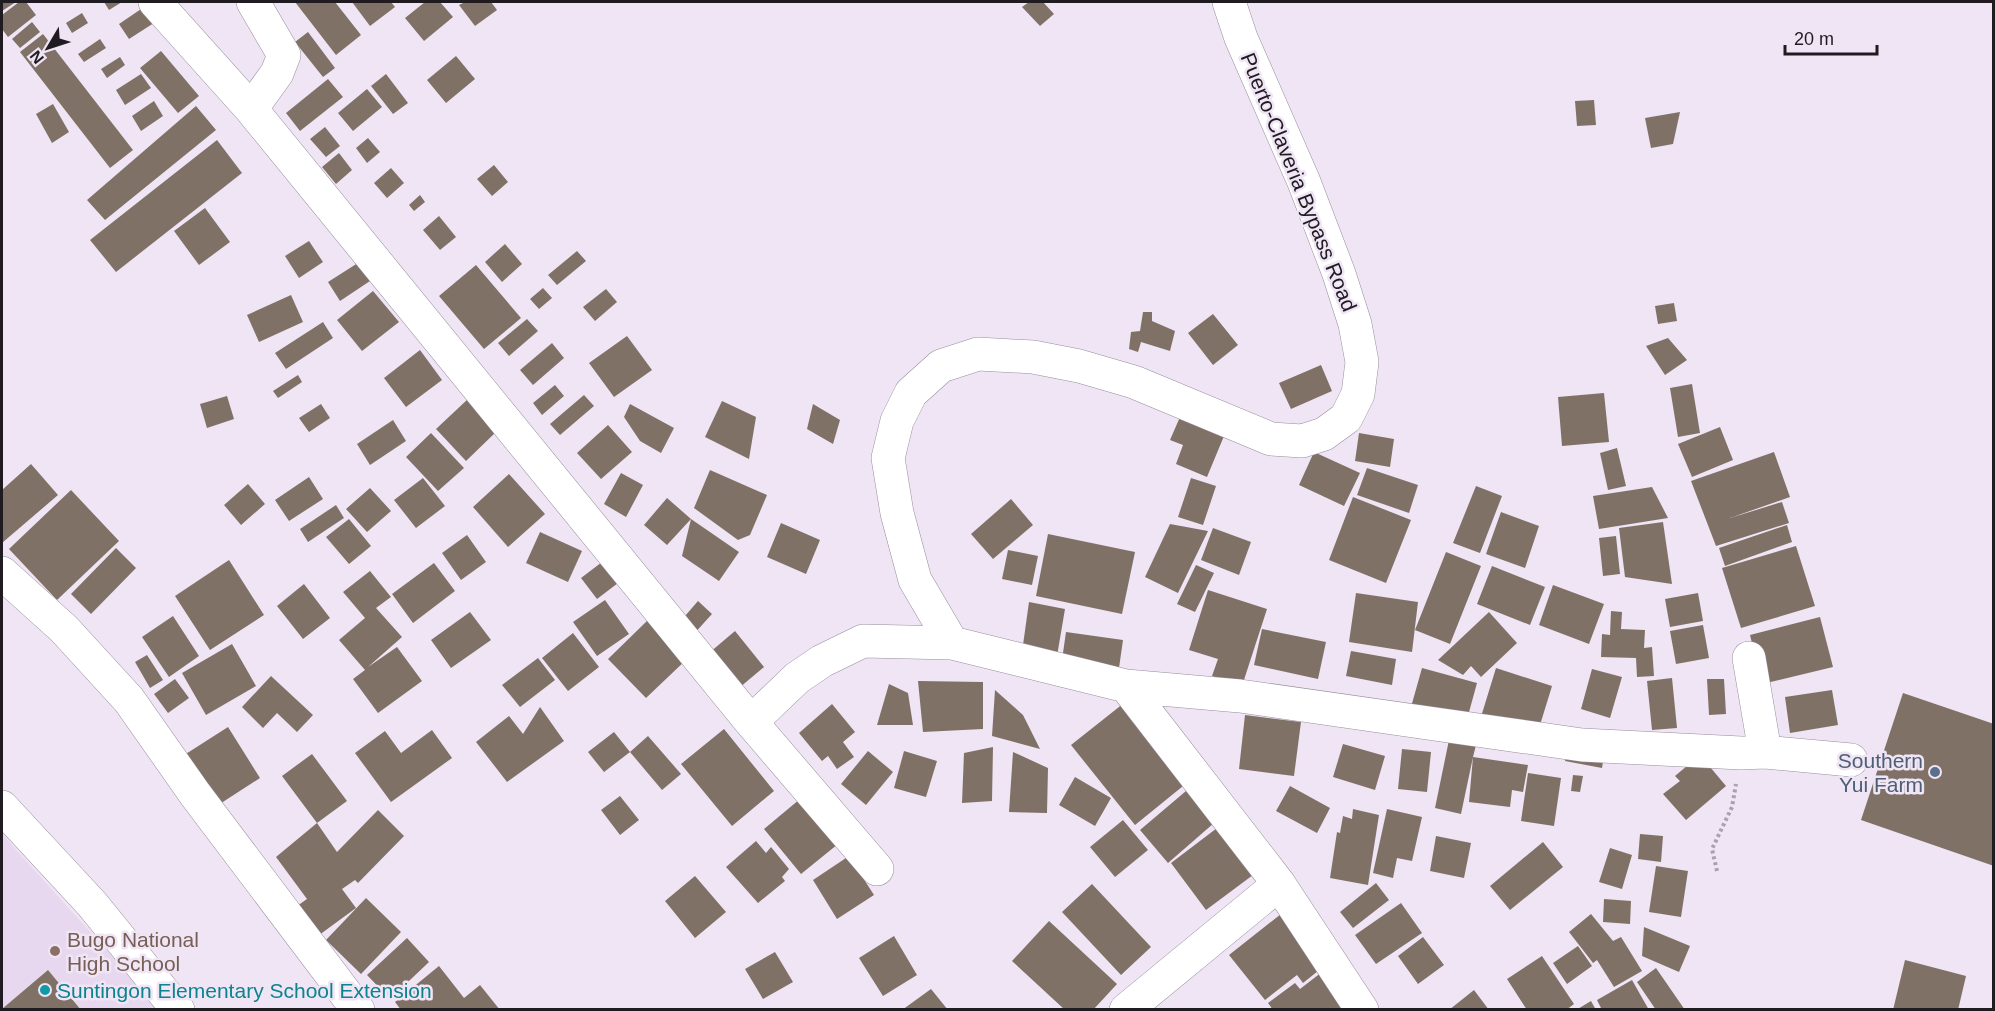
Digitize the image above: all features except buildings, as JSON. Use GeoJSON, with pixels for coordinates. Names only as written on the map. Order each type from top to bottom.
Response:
{"type":"FeatureCollection","features":[{"type":"Feature","properties":{"kind":"street"},"geometry":{"type":"LineString","coordinates":[[251,109],[283,64],[284,55],[253,2]]}},
{"type":"Feature","properties":{"kind":"street","name":"Puerto-Claveria Bypass Road"},"geometry":{"type":"LineString","coordinates":[[952,643],[915,580],[897,513],[888,458],[897,421],[911,393],[941,366],[978,354],[1033,357],[1079,366],[1134,382],[1271,439],[1302,441],[1324,434],[1346,418],[1358,394],[1362,362],[1355,324],[1339,274],[1304,182],[1241,38],[1229,2]]}},
{"type":"Feature","properties":{"kind":"street"},"geometry":{"type":"LineString","coordinates":[[166,6],[751,722],[877,869]]}},
{"type":"Feature","properties":{"kind":"street"},"geometry":{"type":"LineString","coordinates":[[2,573],[64,629],[129,700],[195,794],[358,1010]]}},
{"type":"Feature","properties":{"kind":"street"},"geometry":{"type":"LineString","coordinates":[[751,722],[796,678],[822,661],[863,640],[952,643],[1126,686],[1240,696],[1582,745],[1851,760]]}},
{"type":"Feature","properties":{"kind":"street"},"geometry":{"type":"LineString","coordinates":[[1749,658],[1753,753]]}},
{"type":"Feature","properties":{"kind":"street"},"geometry":{"type":"LineString","coordinates":[[1126,686],[1279,884],[1362,1010]]}},
{"type":"Feature","properties":{"kind":"street"},"geometry":{"type":"LineString","coordinates":[[2,807],[93,904],[178,1010]]}},
{"type":"Feature","properties":{"kind":"street"},"geometry":{"type":"LineString","coordinates":[[1126,1010],[1279,884]]}},
{"type":"Feature","properties":{"kind":"path"},"geometry":{"type":"LineString","coordinates":[[1716,871],[1712,849],[1732,807],[1753,753]]}},
{"type":"Feature","properties":{"kind":"shaded area","name":"Bugo National High School"},"geometry":{"type":"Polygon","coordinates":[[[2,833],[16,850],[160,1009],[2,1009],[2,833]]]}},
{"type":"Feature","properties":{"kind":"place","name":"Southern Yui Farm"},"geometry":{"type":"Point","coordinates":[1935,772]}},
{"type":"Feature","properties":{"kind":"place","name":"Bugo National High School"},"geometry":{"type":"Point","coordinates":[55,951]}},
{"type":"Feature","properties":{"kind":"place","name":"Suntingon Elementary School Extension"},"geometry":{"type":"Point","coordinates":[45,990]}}]}
